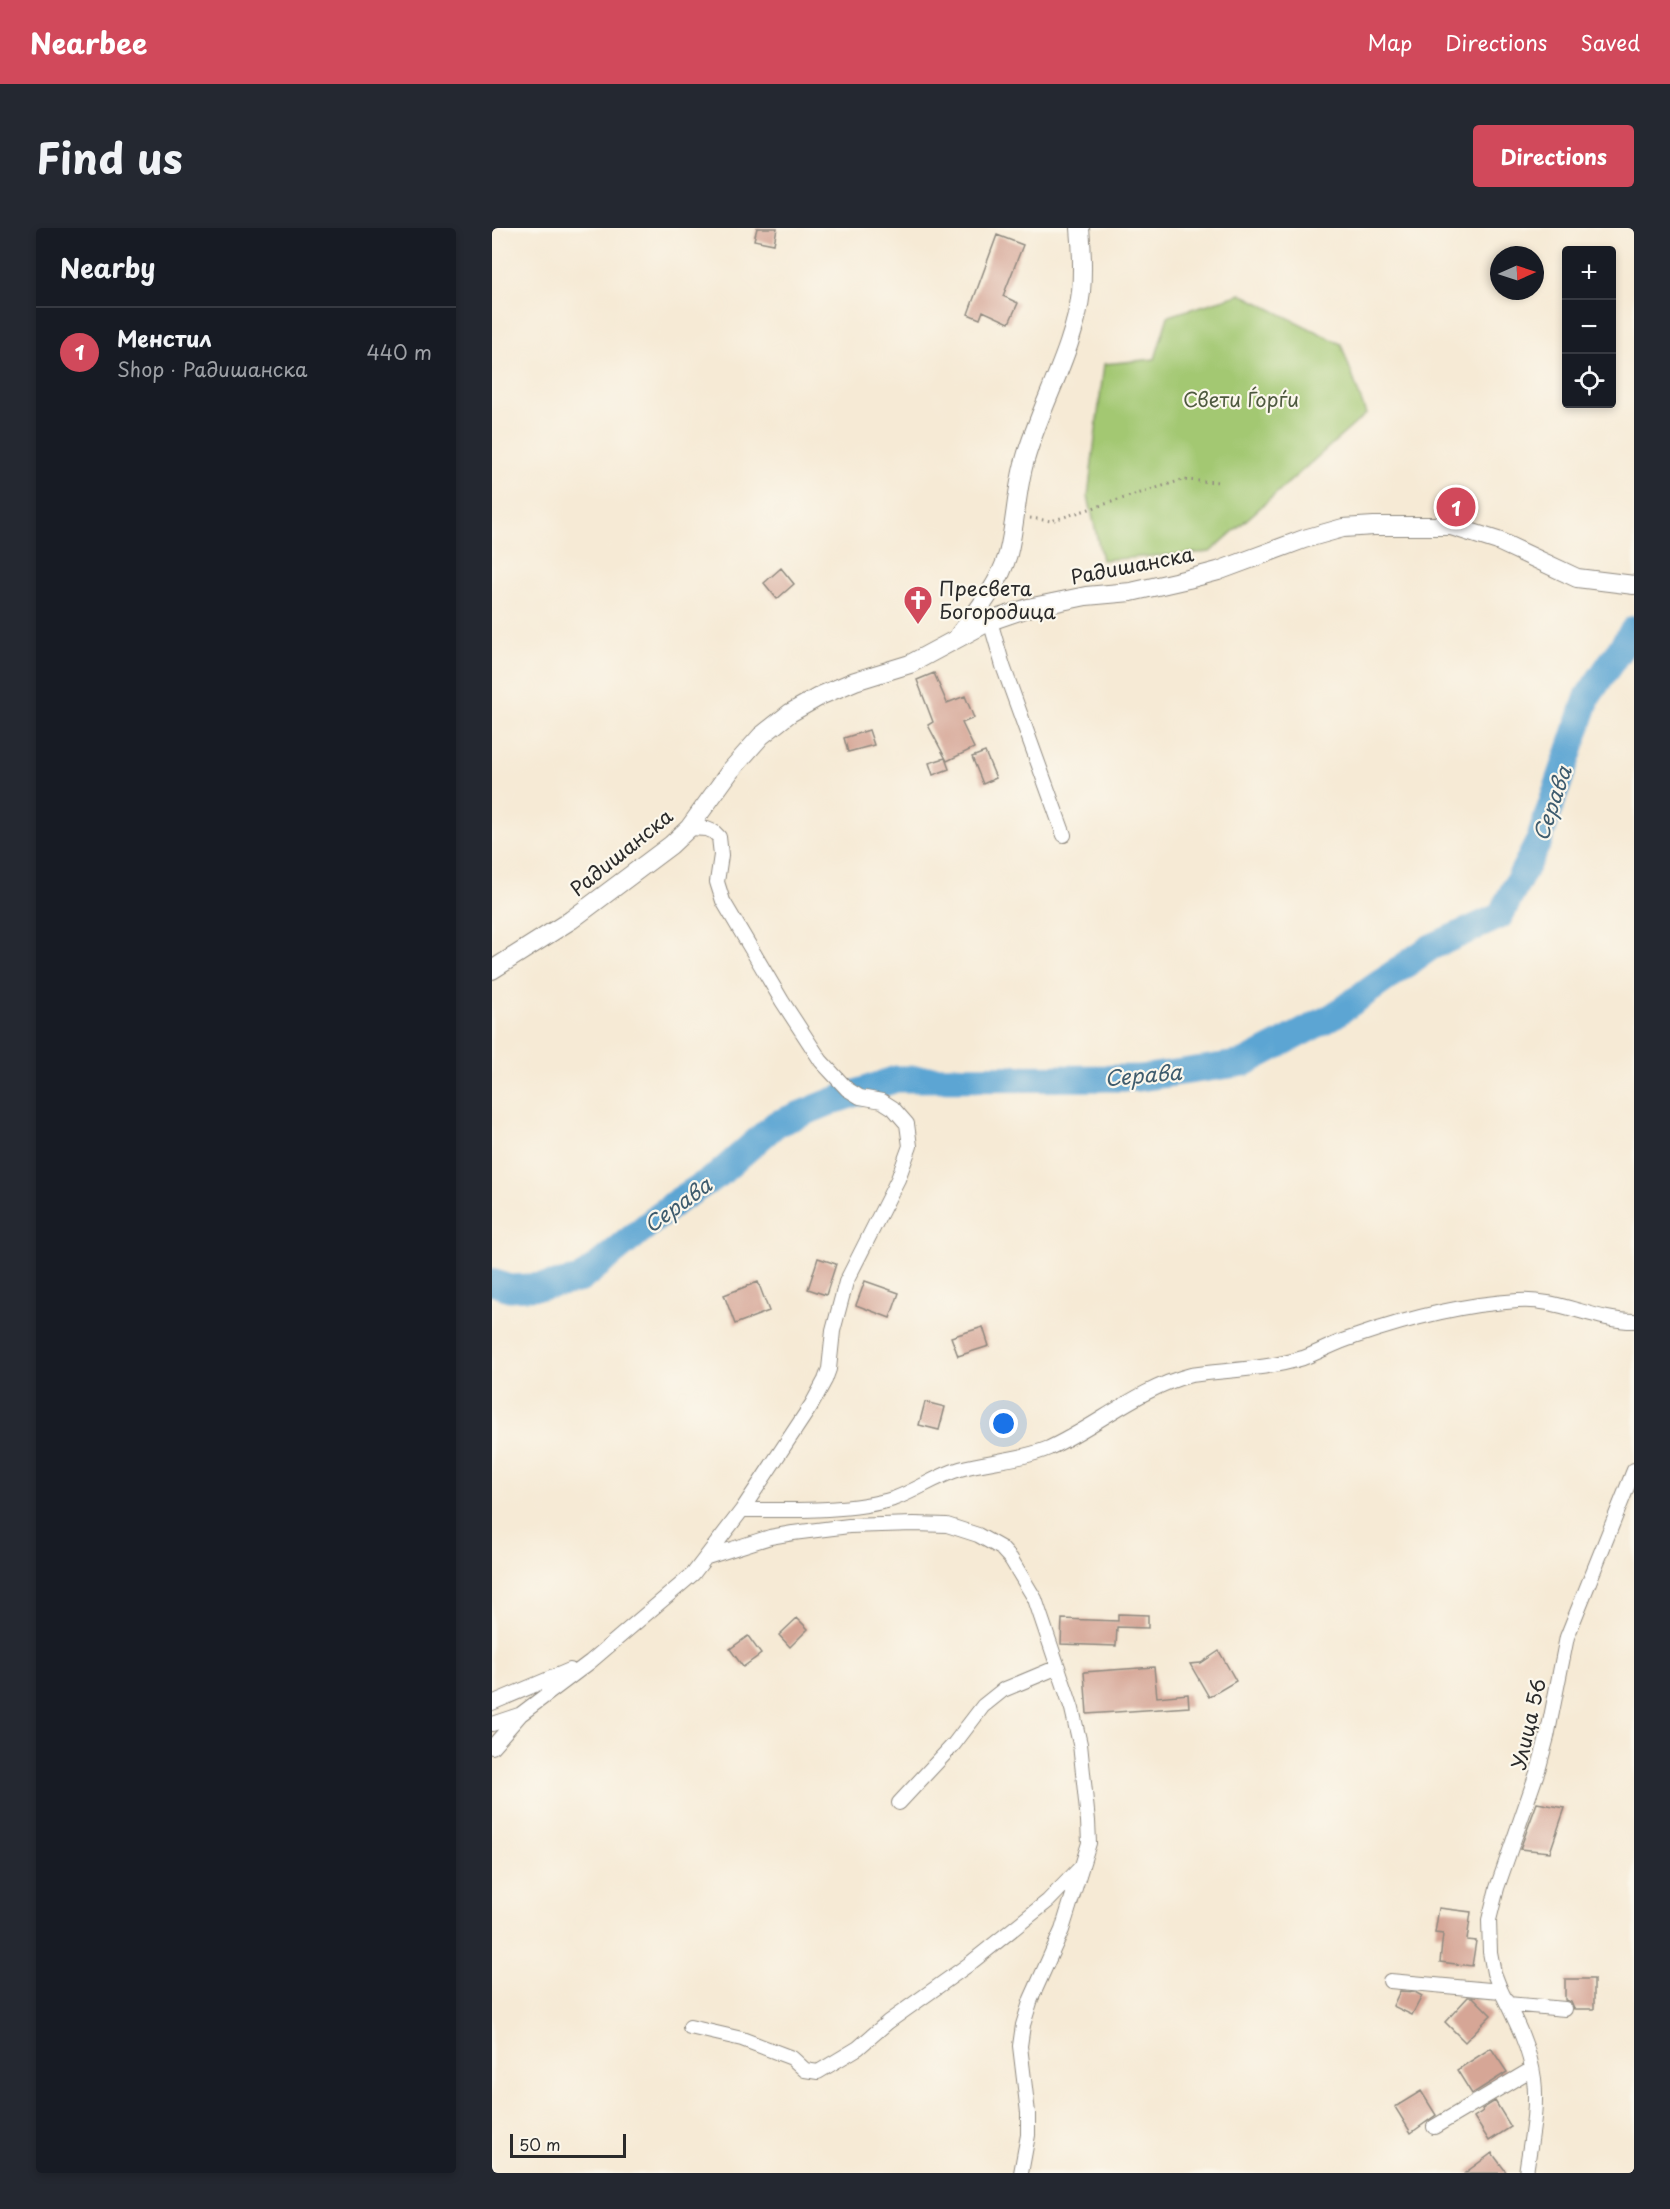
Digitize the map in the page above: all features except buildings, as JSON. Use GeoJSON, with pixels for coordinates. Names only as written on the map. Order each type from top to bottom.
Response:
{"type":"FeatureCollection","features":[{"type":"Feature","properties":{"kind":"street"},"geometry":{"type":"LineString","coordinates":[[954,641],[980,607],[1001,571],[1007,554],[1024,461],[1042,408],[1058,371],[1078,308],[1082,271],[1080,228]]}},
{"type":"Feature","properties":{"kind":"street","name":"Радишанска"},"geometry":{"type":"LineString","coordinates":[[494,970],[572,920],[671,845],[689,828],[731,770],[761,736],[790,713],[822,695],[855,681],[910,664],[990,621],[1028,608],[1086,596],[1140,590],[1188,579],[1304,539],[1343,528],[1374,526],[1451,526],[1498,541],[1577,578],[1634,585]]}},
{"type":"Feature","properties":{"kind":"street"},"geometry":{"type":"LineString","coordinates":[[990,621],[1003,666],[1064,835]]}},
{"type":"Feature","properties":{"kind":"street"},"geometry":{"type":"LineString","coordinates":[[492,1747],[521,1714],[590,1662],[693,1574],[742,1510],[812,1404],[825,1380],[829,1369],[833,1332],[846,1282],[905,1162],[910,1146],[910,1131],[903,1118],[893,1108],[882,1101],[860,1097],[847,1089],[821,1061],[782,1001],[723,901],[717,882],[721,855],[719,837],[707,829],[689,828]]}},
{"type":"Feature","properties":{"kind":"street"},"geometry":{"type":"LineString","coordinates":[[742,1510],[848,1506],[894,1498],[959,1469],[1048,1448],[1147,1392],[1175,1379],[1303,1358],[1352,1337],[1411,1319],[1489,1304],[1520,1301],[1562,1306],[1619,1321],[1634,1321]]}},
{"type":"Feature","properties":{"kind":"street","name":"Улица 56"},"geometry":{"type":"LineString","coordinates":[[1526,2173],[1535,2101],[1532,2069],[1529,2055],[1494,1973],[1490,1952],[1489,1920],[1497,1888],[1539,1767],[1567,1638],[1634,1470]]}},
{"type":"Feature","properties":{"kind":"street"},"geometry":{"type":"LineString","coordinates":[[707,1557],[770,1537],[849,1526],[947,1525],[992,1541],[1011,1559],[1035,1599],[1072,1709],[1080,1744],[1089,1843],[1062,1930],[1031,1999],[1023,2025],[1020,2046],[1026,2086],[1028,2136],[1021,2173]]}},
{"type":"Feature","properties":{"kind":"street"},"geometry":{"type":"LineString","coordinates":[[492,1703],[590,1662]]}},
{"type":"Feature","properties":{"kind":"street"},"geometry":{"type":"LineString","coordinates":[[899,1803],[954,1744],[983,1706],[1003,1689],[1058,1667]]}},
{"type":"Feature","properties":{"kind":"street"},"geometry":{"type":"LineString","coordinates":[[492,1724],[521,1714]]}},
{"type":"Feature","properties":{"kind":"street"},"geometry":{"type":"LineString","coordinates":[[690,2027],[742,2039],[792,2058],[805,2070],[818,2072],[858,2048],[888,2022],[968,1965],[1048,1901],[1083,1865]]}},
{"type":"Feature","properties":{"kind":"street"},"geometry":{"type":"LineString","coordinates":[[1390,1981],[1502,1991]]}},
{"type":"Feature","properties":{"kind":"street"},"geometry":{"type":"LineString","coordinates":[[1508,2004],[1565,2009]]}},
{"type":"Feature","properties":{"kind":"street"},"geometry":{"type":"LineString","coordinates":[[1434,2127],[1532,2069]]}},
{"type":"Feature","properties":{"kind":"path"},"geometry":{"type":"LineString","coordinates":[[1015,516],[1052,521],[1182,480],[1220,482]]}},
{"type":"Feature","properties":{"kind":"green space","name":"Свети Ѓорѓи"},"geometry":{"type":"Polygon","coordinates":[[[1241,294],[1341,344],[1366,414],[1210,552],[1102,560],[1088,496],[1104,364],[1155,359],[1168,316],[1241,294]]]}},
{"type":"Feature","properties":{"kind":"waterway","name":"Серава"},"geometry":{"type":"LineString","coordinates":[[492,1282],[509,1288],[546,1286],[581,1279],[676,1202],[718,1175],[776,1124],[896,1079],[1140,1078],[1244,1063],[1333,1016],[1431,947],[1500,916],[1539,841],[1588,696],[1634,629]]}},
{"type":"Feature","properties":{"kind":"place","name":"Менстил"},"geometry":{"type":"Point","coordinates":[1456,507]}},
{"type":"Feature","properties":{"kind":"place","name":"Пресвета Богородица"},"geometry":{"type":"Point","coordinates":[918,626]}}]}
